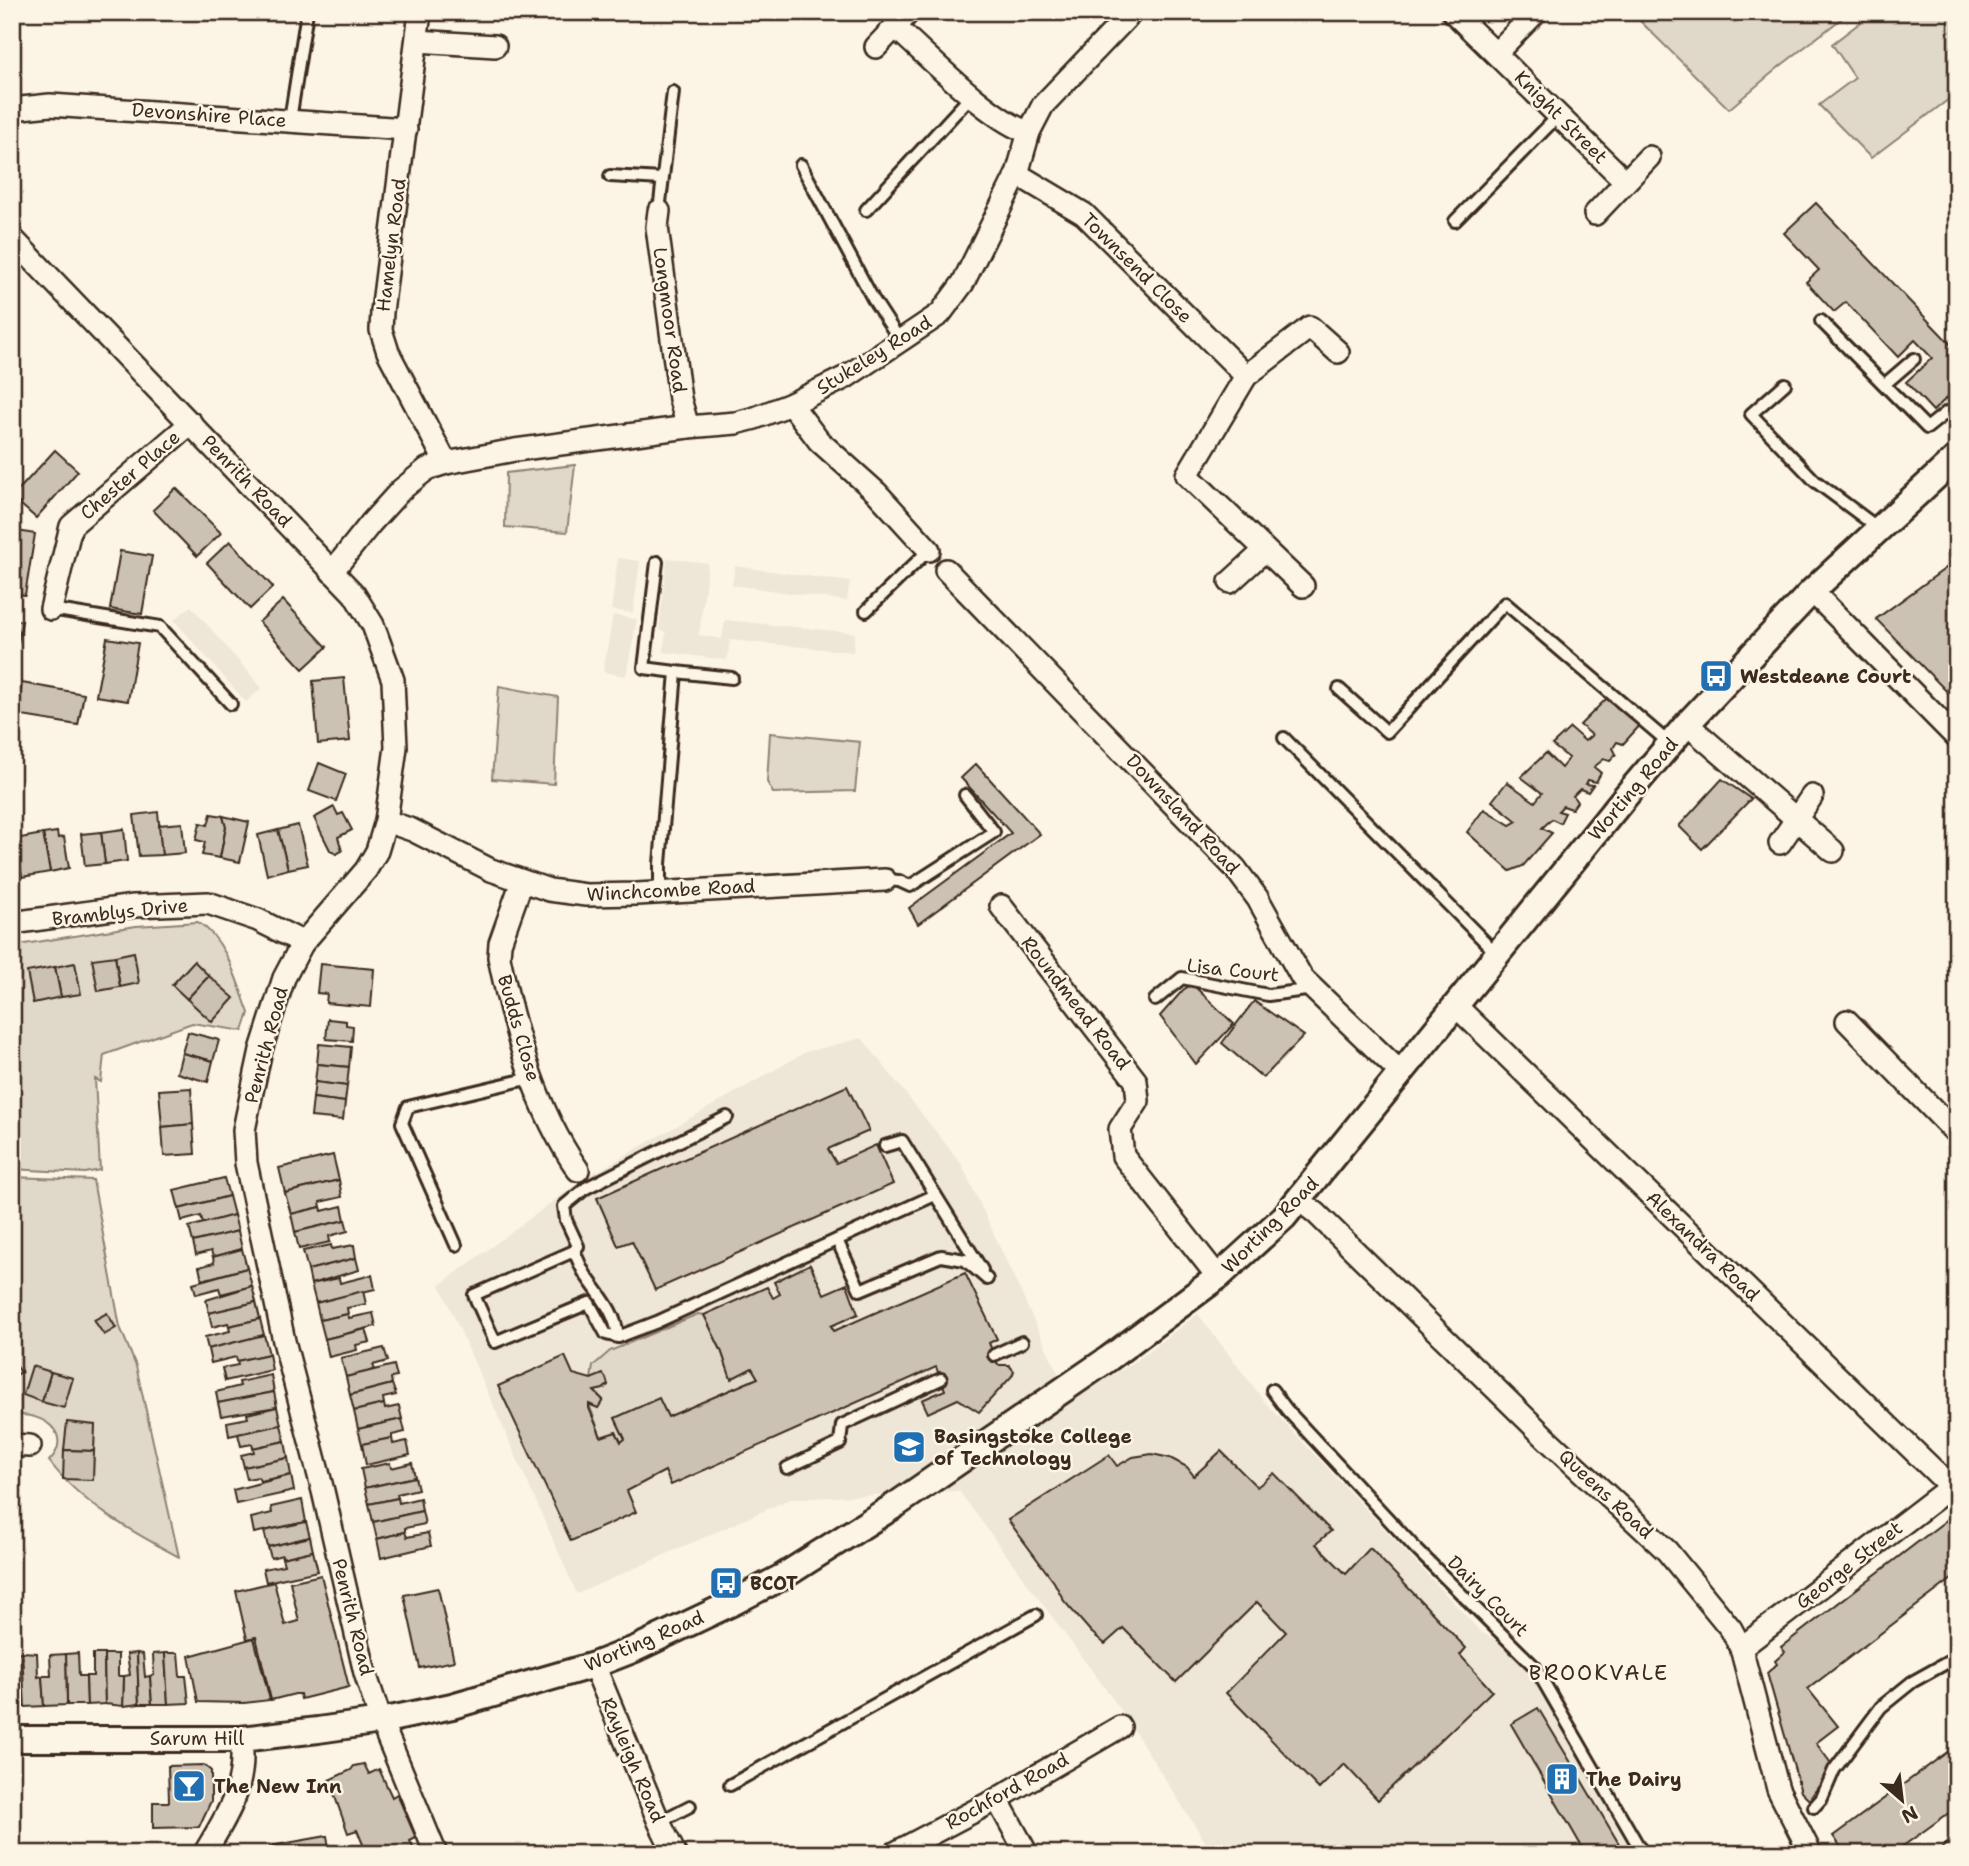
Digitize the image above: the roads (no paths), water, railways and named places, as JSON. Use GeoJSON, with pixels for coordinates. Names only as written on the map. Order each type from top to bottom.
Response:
{"type":"FeatureCollection","features":[{"type":"Feature","properties":{"kind":"street","name":"Hamelyn Road"},"geometry":{"type":"LineString","coordinates":[[420,12],[381,330],[388,352],[446,463]]}},
{"type":"Feature","properties":{"kind":"street","name":"Stukeley Road"},"geometry":{"type":"LineString","coordinates":[[332,572],[371,523],[401,491],[427,469],[515,450],[736,423],[791,404],[846,377],[901,342],[940,314],[956,294],[1017,174],[1029,132],[1043,105],[1132,12]]}},
{"type":"Feature","properties":{"kind":"street","name":"Knight Street"},"geometry":{"type":"LineString","coordinates":[[1453,12],[1625,181]]}},
{"type":"Feature","properties":{"kind":"street"},"geometry":{"type":"LineString","coordinates":[[1496,52],[1536,12]]}},
{"type":"Feature","properties":{"kind":"street"},"geometry":{"type":"LineString","coordinates":[[876,47],[902,20],[972,95],[1019,129],[1029,132]]}},
{"type":"Feature","properties":{"kind":"street"},"geometry":{"type":"LineString","coordinates":[[417,41],[495,46]]}},
{"type":"Feature","properties":{"kind":"street","name":"Devonshire Place"},"geometry":{"type":"LineString","coordinates":[[12,109],[50,105],[406,129]]}},
{"type":"Feature","properties":{"kind":"street"},"geometry":{"type":"LineString","coordinates":[[1595,214],[1649,157]]}},
{"type":"Feature","properties":{"kind":"street","name":"Townsend Close"},"geometry":{"type":"LineString","coordinates":[[1017,174],[1084,214],[1246,376]]}},
{"type":"Feature","properties":{"kind":"street","name":"Longmoor Road"},"geometry":{"type":"LineString","coordinates":[[659,211],[657,227],[680,399],[688,427]]}},
{"type":"Feature","properties":{"kind":"street","name":"Penrith Road"},"geometry":{"type":"LineString","coordinates":[[12,238],[354,594],[373,625],[393,680],[396,747],[386,821],[377,851],[366,870],[302,944],[284,978],[261,1050],[244,1130],[246,1163],[284,1341],[323,1491],[365,1673],[381,1721],[436,1854]]}},
{"type":"Feature","properties":{"kind":"street"},"geometry":{"type":"LineString","coordinates":[[1303,586],[1187,475],[1246,376],[1310,327],[1338,352]]}},
{"type":"Feature","properties":{"kind":"street"},"geometry":{"type":"LineString","coordinates":[[791,404],[820,441],[877,493],[929,550]]}},
{"type":"Feature","properties":{"kind":"street","name":"Chester Place"},"geometry":{"type":"LineString","coordinates":[[51,609],[71,526],[191,423]]}},
{"type":"Feature","properties":{"kind":"street","name":"Worting Road"},"geometry":{"type":"LineString","coordinates":[[381,1721],[452,1706],[594,1665],[710,1614],[782,1577],[1108,1359],[1218,1277],[1299,1200],[1455,1005],[1687,724],[1812,591],[1957,457]]}},
{"type":"Feature","properties":{"kind":"street"},"geometry":{"type":"LineString","coordinates":[[1230,582],[1265,550]]}},
{"type":"Feature","properties":{"kind":"street","name":"Downsland Road"},"geometry":{"type":"LineString","coordinates":[[946,570],[1235,868],[1258,899],[1302,978],[1401,1072]]}},
{"type":"Feature","properties":{"kind":"street"},"geometry":{"type":"LineString","coordinates":[[1812,591],[1957,738]]}},
{"type":"Feature","properties":{"kind":"street"},"geometry":{"type":"LineString","coordinates":[[1687,724],[1833,851]]}},
{"type":"Feature","properties":{"kind":"street"},"geometry":{"type":"LineString","coordinates":[[1780,844],[1812,796]]}},
{"type":"Feature","properties":{"kind":"street","name":"Winchcombe Road"},"geometry":{"type":"LineString","coordinates":[[386,821],[411,830],[491,870],[549,890],[586,895],[886,880]]}},
{"type":"Feature","properties":{"kind":"street","name":"Budds Close"},"geometry":{"type":"LineString","coordinates":[[522,881],[502,936],[499,957],[531,1078],[560,1140],[578,1170]]}},
{"type":"Feature","properties":{"kind":"street","name":"Bramblys Drive"},"geometry":{"type":"LineString","coordinates":[[12,923],[134,906],[208,903],[258,920],[302,944]]}},
{"type":"Feature","properties":{"kind":"street","name":"Roundmead Road"},"geometry":{"type":"LineString","coordinates":[[1001,906],[1136,1081],[1138,1101],[1120,1129],[1124,1156],[1218,1277]]}},
{"type":"Feature","properties":{"kind":"street","name":"Alexandra Road"},"geometry":{"type":"LineString","coordinates":[[1455,1005],[1954,1484]]}},
{"type":"Feature","properties":{"kind":"street"},"geometry":{"type":"LineString","coordinates":[[1847,1021],[1957,1134]]}},
{"type":"Feature","properties":{"kind":"street","name":"Queens Road"},"geometry":{"type":"LineString","coordinates":[[1299,1200],[1667,1551],[1731,1629],[1741,1648],[1779,1789],[1811,1854]]}},
{"type":"Feature","properties":{"kind":"street","name":"George Street"},"geometry":{"type":"LineString","coordinates":[[1741,1648],[1954,1484]]}},
{"type":"Feature","properties":{"kind":"street","name":"Rayleigh Road"},"geometry":{"type":"LineString","coordinates":[[594,1665],[659,1822],[675,1854]]}},
{"type":"Feature","properties":{"kind":"street","name":"Sarum Hill"},"geometry":{"type":"LineString","coordinates":[[12,1739],[242,1739],[381,1721]]}},
{"type":"Feature","properties":{"kind":"street","name":"Rochford Road"},"geometry":{"type":"LineString","coordinates":[[893,1854],[997,1799],[1120,1727]]}},
{"type":"Feature","properties":{"kind":"street"},"geometry":{"type":"LineString","coordinates":[[204,1854],[229,1811],[240,1783],[244,1766],[242,1739]]}},
{"type":"Feature","properties":{"kind":"street"},"geometry":{"type":"LineString","coordinates":[[997,1799],[1027,1854]]}},
{"type":"Feature","properties":{"kind":"lane"},"geometry":{"type":"LineString","coordinates":[[290,120],[307,12]]}},
{"type":"Feature","properties":{"kind":"lane"},"geometry":{"type":"LineString","coordinates":[[659,211],[673,92]]}},
{"type":"Feature","properties":{"kind":"lane"},"geometry":{"type":"LineString","coordinates":[[866,210],[972,95]]}},
{"type":"Feature","properties":{"kind":"lane"},"geometry":{"type":"LineString","coordinates":[[1455,221],[1559,115]]}},
{"type":"Feature","properties":{"kind":"lane"},"geometry":{"type":"LineString","coordinates":[[801,164],[873,299],[901,342]]}},
{"type":"Feature","properties":{"kind":"lane"},"geometry":{"type":"LineString","coordinates":[[610,176],[662,179]]}},
{"type":"Feature","properties":{"kind":"lane"},"geometry":{"type":"LineString","coordinates":[[1821,321],[1927,428],[1947,412],[1957,423]]}},
{"type":"Feature","properties":{"kind":"lane"},"geometry":{"type":"LineString","coordinates":[[1885,384],[1914,359]]}},
{"type":"Feature","properties":{"kind":"lane"},"geometry":{"type":"LineString","coordinates":[[1785,384],[1751,414],[1815,481],[1878,528]]}},
{"type":"Feature","properties":{"kind":"lane"},"geometry":{"type":"LineString","coordinates":[[866,611],[929,550]]}},
{"type":"Feature","properties":{"kind":"lane"},"geometry":{"type":"LineString","coordinates":[[657,562],[644,668],[732,678]]}},
{"type":"Feature","properties":{"kind":"lane"},"geometry":{"type":"LineString","coordinates":[[1339,689],[1387,732],[1505,603],[1671,745]]}},
{"type":"Feature","properties":{"kind":"lane"},"geometry":{"type":"LineString","coordinates":[[51,609],[160,627],[231,704]]}},
{"type":"Feature","properties":{"kind":"lane"},"geometry":{"type":"LineString","coordinates":[[660,893],[676,672]]}},
{"type":"Feature","properties":{"kind":"lane"},"geometry":{"type":"LineString","coordinates":[[1284,738],[1498,954]]}},
{"type":"Feature","properties":{"kind":"lane"},"geometry":{"type":"LineString","coordinates":[[886,880],[900,881],[910,886],[994,832],[965,795]]}},
{"type":"Feature","properties":{"kind":"lane","name":"Lisa Court"},"geometry":{"type":"LineString","coordinates":[[1155,1000],[1182,978],[1268,995],[1314,989]]}},
{"type":"Feature","properties":{"kind":"lane"},"geometry":{"type":"LineString","coordinates":[[456,1245],[402,1124],[408,1107],[531,1078]]}},
{"type":"Feature","properties":{"kind":"lane"},"geometry":{"type":"LineString","coordinates":[[727,1117],[586,1188],[564,1206],[566,1220],[578,1246],[574,1251],[474,1295],[495,1342],[589,1303],[606,1334],[618,1337],[657,1322],[935,1195]]}},
{"type":"Feature","properties":{"kind":"lane"},"geometry":{"type":"LineString","coordinates":[[837,1240],[860,1290],[941,1256],[965,1260],[987,1279],[902,1142],[886,1146]]}},
{"type":"Feature","properties":{"kind":"lane"},"geometry":{"type":"LineString","coordinates":[[574,1251],[586,1276],[598,1289],[617,1323],[618,1337]]}},
{"type":"Feature","properties":{"kind":"lane"},"geometry":{"type":"LineString","coordinates":[[994,1355],[1022,1342]]}},
{"type":"Feature","properties":{"kind":"lane"},"geometry":{"type":"LineString","coordinates":[[787,1468],[840,1443],[842,1425],[941,1379]]}},
{"type":"Feature","properties":{"kind":"lane","name":"Dairy Court"},"geometry":{"type":"LineString","coordinates":[[1272,1390],[1287,1410],[1417,1550],[1535,1667],[1643,1854]]}},
{"type":"Feature","properties":{"kind":"lane"},"geometry":{"type":"LineString","coordinates":[[730,1785],[1036,1615]]}},
{"type":"Feature","properties":{"kind":"lane"},"geometry":{"type":"LineString","coordinates":[[1814,1807],[1822,1798],[1835,1770],[1881,1707],[1912,1682],[1957,1657]]}},
{"type":"Feature","properties":{"kind":"lane"},"geometry":{"type":"LineString","coordinates":[[659,1822],[690,1806]]}},
{"type":"Feature","properties":{"kind":"place","name":"Westdeane Court"},"geometry":{"type":"Point","coordinates":[1716,676]}},
{"type":"Feature","properties":{"kind":"place","name":"Basingstoke College of Technology"},"geometry":{"type":"Point","coordinates":[909,1447]}},
{"type":"Feature","properties":{"kind":"place","name":"BCOT"},"geometry":{"type":"Point","coordinates":[726,1583]}},
{"type":"Feature","properties":{"kind":"place","name":"The Dairy"},"geometry":{"type":"Point","coordinates":[1562,1779]}},
{"type":"Feature","properties":{"kind":"place","name":"The New Inn"},"geometry":{"type":"Point","coordinates":[189,1786]}},
{"type":"Feature","properties":{"kind":"district","name":"BROOKVALE"},"geometry":{"type":"Point","coordinates":[1599,1673]}}]}
